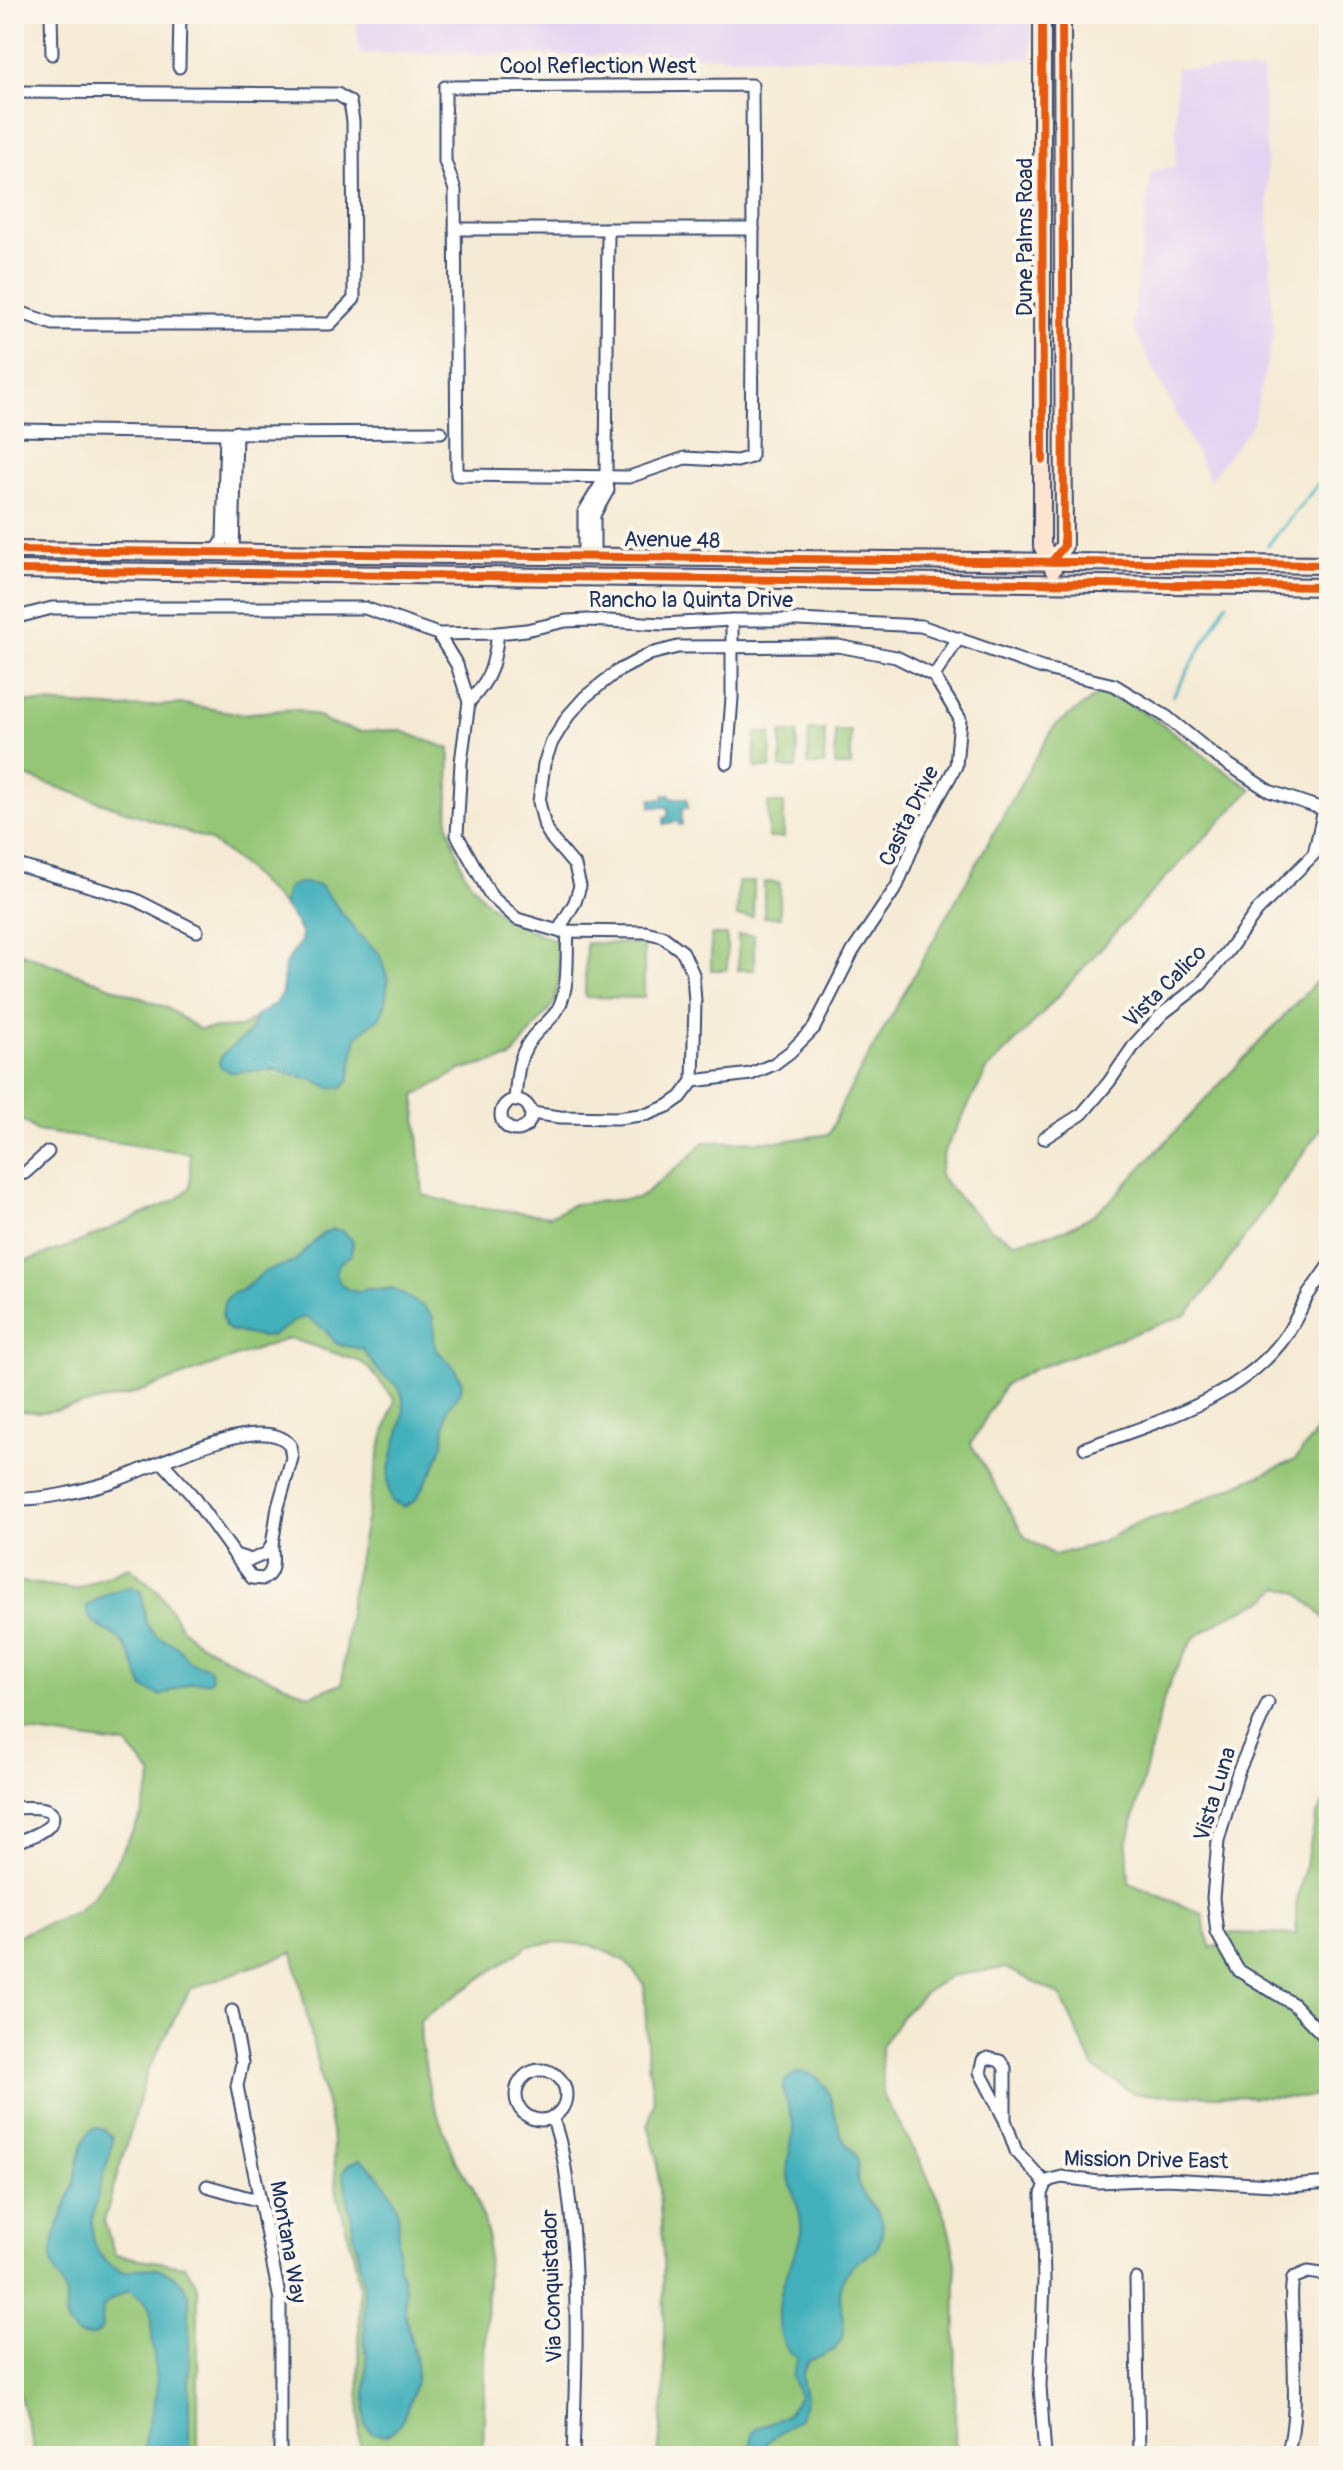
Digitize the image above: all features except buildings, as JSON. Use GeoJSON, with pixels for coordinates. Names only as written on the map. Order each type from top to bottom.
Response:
{"type":"FeatureCollection","features":[{"type":"Feature","properties":{"kind":"main road","name":"Dune Palms Road"},"geometry":{"type":"LineString","coordinates":[[1042,14],[1042,546],[1052,561],[1053,583]]}},
{"type":"Feature","properties":{"kind":"main road","name":"Dune Palms Road"},"geometry":{"type":"LineString","coordinates":[[1052,561],[1064,546],[1062,14]]}},
{"type":"Feature","properties":{"kind":"main road"},"geometry":{"type":"LineString","coordinates":[[1042,65],[1052,108],[1063,114]]}},
{"type":"Feature","properties":{"kind":"main road"},"geometry":{"type":"LineString","coordinates":[[1042,244],[1050,245],[1053,250],[1063,297]]}},
{"type":"Feature","properties":{"kind":"main road"},"geometry":{"type":"LineString","coordinates":[[1043,338],[1053,388],[1063,395]]}},
{"type":"Feature","properties":{"kind":"main road","name":"Avenue 48"},"geometry":{"type":"LineString","coordinates":[[14,550],[1329,565]]}},
{"type":"Feature","properties":{"kind":"main road"},"geometry":{"type":"LineString","coordinates":[[110,571],[141,563],[217,563],[228,559],[233,552]]}},
{"type":"Feature","properties":{"kind":"main road"},"geometry":{"type":"LineString","coordinates":[[462,576],[497,567],[571,568],[589,558],[608,572],[632,578]]}},
{"type":"Feature","properties":{"kind":"main road","name":"Avenue 48"},"geometry":{"type":"LineString","coordinates":[[14,570],[1329,587]]}},
{"type":"Feature","properties":{"kind":"street"},"geometry":{"type":"LineString","coordinates":[[51,14],[52,54]]}},
{"type":"Feature","properties":{"kind":"street"},"geometry":{"type":"LineString","coordinates":[[179,67],[180,14]]}},
{"type":"Feature","properties":{"kind":"street","name":"Cool Reflection West"},"geometry":{"type":"LineString","coordinates":[[752,85],[753,229],[751,457],[737,461],[685,458],[629,477],[457,475],[455,190],[445,161],[445,87],[752,85]]}},
{"type":"Feature","properties":{"kind":"street"},"geometry":{"type":"LineString","coordinates":[[14,92],[337,94],[350,102],[353,121],[354,239],[354,299],[330,324],[53,324],[14,313]]}},
{"type":"Feature","properties":{"kind":"street"},"geometry":{"type":"LineString","coordinates":[[455,229],[753,229]]}},
{"type":"Feature","properties":{"kind":"street"},"geometry":{"type":"LineString","coordinates":[[589,558],[584,512],[606,476],[608,229]]}},
{"type":"Feature","properties":{"kind":"street"},"geometry":{"type":"LineString","coordinates":[[14,430],[441,432]]}},
{"type":"Feature","properties":{"kind":"street"},"geometry":{"type":"LineString","coordinates":[[211,552],[223,540],[231,432]]}},
{"type":"Feature","properties":{"kind":"street"},"geometry":{"type":"LineString","coordinates":[[231,432],[233,552]]}},
{"type":"Feature","properties":{"kind":"street","name":"Rancho la Quinta Drive"},"geometry":{"type":"LineString","coordinates":[[14,618],[52,608],[365,608],[438,634],[498,633],[589,620],[663,624],[732,620],[921,626],[1042,668],[1114,685],[1167,717],[1214,755],[1269,791],[1327,811]]}},
{"type":"Feature","properties":{"kind":"street"},"geometry":{"type":"LineString","coordinates":[[727,763],[732,698],[732,620]]}},
{"type":"Feature","properties":{"kind":"street"},"geometry":{"type":"LineString","coordinates":[[469,702],[486,685],[495,657],[498,633]]}},
{"type":"Feature","properties":{"kind":"street"},"geometry":{"type":"LineString","coordinates":[[438,634],[457,665],[469,702],[461,762],[457,835],[491,896],[517,919],[563,931],[645,932],[668,939],[683,952],[693,974],[693,1081],[681,1097],[648,1114],[618,1118],[531,1113],[525,1104],[515,1101],[508,1103],[502,1112],[503,1122],[508,1128],[523,1129],[531,1113]]}},
{"type":"Feature","properties":{"kind":"street"},"geometry":{"type":"LineString","coordinates":[[515,1101],[517,1067],[523,1050],[556,1012],[566,982],[563,931],[580,886],[575,866],[545,827],[539,802],[544,764],[552,742],[568,716],[585,697],[629,664],[650,654],[678,647],[838,646],[896,657],[934,676],[959,638]]}},
{"type":"Feature","properties":{"kind":"street","name":"Casita Drive"},"geometry":{"type":"LineString","coordinates":[[693,1081],[751,1074],[774,1064],[814,1028],[853,951],[897,886],[918,834],[956,766],[960,719],[934,676]]}},
{"type":"Feature","properties":{"kind":"street","name":"Vista Calico"},"geometry":{"type":"LineString","coordinates":[[1044,1138],[1082,1114],[1135,1044],[1162,1014],[1201,984],[1257,911],[1314,854],[1327,811]]}},
{"type":"Feature","properties":{"kind":"street"},"geometry":{"type":"LineString","coordinates":[[14,864],[134,899],[197,931]]}},
{"type":"Feature","properties":{"kind":"street"},"geometry":{"type":"LineString","coordinates":[[14,1176],[25,1173],[48,1152]]}},
{"type":"Feature","properties":{"kind":"street"},"geometry":{"type":"LineString","coordinates":[[1085,1448],[1189,1409],[1224,1390],[1259,1364],[1286,1335],[1329,1265]]}},
{"type":"Feature","properties":{"kind":"street"},"geometry":{"type":"LineString","coordinates":[[14,1499],[67,1493],[113,1482],[196,1449],[247,1435],[269,1434],[286,1440],[292,1458],[278,1507],[271,1573],[263,1579],[252,1578],[191,1494],[163,1463]]}},
{"type":"Feature","properties":{"kind":"street"},"geometry":{"type":"LineString","coordinates":[[235,1555],[251,1560],[267,1553],[272,1545]]}},
{"type":"Feature","properties":{"kind":"street","name":"Vista Luna"},"geometry":{"type":"LineString","coordinates":[[1268,1703],[1238,1772],[1218,1841],[1213,1898],[1217,1933],[1238,1970],[1293,2004],[1329,2041]]}},
{"type":"Feature","properties":{"kind":"street"},"geometry":{"type":"LineString","coordinates":[[14,1808],[41,1807],[51,1815],[49,1826],[14,1840],[14,1830]]}},
{"type":"Feature","properties":{"kind":"street","name":"Montana Way"},"geometry":{"type":"LineString","coordinates":[[232,2011],[242,2063],[237,2086],[280,2300],[280,2456]]}},
{"type":"Feature","properties":{"kind":"street"},"geometry":{"type":"LineString","coordinates":[[1005,2120],[1005,2068],[1000,2061],[988,2058],[983,2060],[980,2072],[1005,2120],[1016,2151],[1046,2184]]}},
{"type":"Feature","properties":{"kind":"street"},"geometry":{"type":"LineString","coordinates":[[542,2070],[553,2073],[565,2086],[564,2104],[552,2117],[542,2120],[532,2118],[518,2104],[517,2087],[531,2072],[542,2070]]}},
{"type":"Feature","properties":{"kind":"street","name":"Via Conquistador"},"geometry":{"type":"LineString","coordinates":[[552,2117],[565,2155],[574,2245],[578,2329],[573,2456]]}},
{"type":"Feature","properties":{"kind":"street","name":"Mission Drive East"},"geometry":{"type":"LineString","coordinates":[[1045,2456],[1040,2364],[1044,2281],[1042,2194],[1050,2180],[1062,2177],[1098,2182],[1167,2179],[1291,2186],[1329,2183]]}},
{"type":"Feature","properties":{"kind":"street"},"geometry":{"type":"LineString","coordinates":[[207,2186],[260,2201]]}},
{"type":"Feature","properties":{"kind":"street"},"geometry":{"type":"LineString","coordinates":[[1287,2456],[1293,2426],[1293,2319],[1290,2295],[1293,2278],[1308,2272],[1329,2275]]}},
{"type":"Feature","properties":{"kind":"street"},"geometry":{"type":"LineString","coordinates":[[1136,2279],[1139,2456]]}},
{"type":"Feature","properties":{"kind":"shaded area"},"geometry":{"type":"Polygon","coordinates":[[[356,14],[1032,14],[1031,59],[359,53],[356,14]]]}},
{"type":"Feature","properties":{"kind":"shaded area"},"geometry":{"type":"Polygon","coordinates":[[[1176,68],[1263,71],[1273,338],[1252,425],[1210,480],[1132,326],[1151,171],[1176,166],[1176,68]]]}},
{"type":"Feature","properties":{"kind":"green space"},"geometry":{"type":"Polygon","coordinates":[[[1100,693],[1160,723],[1252,789],[987,1070],[944,1152],[939,1174],[992,1230],[1015,1242],[1065,1230],[1093,1215],[1113,1198],[1329,968],[1329,1117],[1206,1292],[1186,1315],[1034,1369],[1005,1384],[971,1444],[1025,1537],[1054,1555],[1100,1543],[1139,1522],[1172,1513],[1295,1460],[1329,1416],[1329,1623],[1299,1593],[1280,1587],[1264,1601],[1228,1616],[1194,1638],[1164,1698],[1127,1844],[1129,1883],[1203,1914],[1211,1948],[1231,1940],[1229,1933],[1296,1935],[1296,1905],[1317,1814],[1329,1795],[1329,2093],[1302,2098],[1135,2094],[1094,2068],[1060,1995],[1006,1968],[950,1976],[923,1994],[901,2017],[881,2046],[883,2095],[920,2160],[946,2217],[956,2262],[955,2456],[658,2456],[665,2391],[663,2256],[657,2155],[648,2125],[654,2101],[648,2062],[644,1984],[624,1960],[591,1945],[558,1942],[528,1946],[420,2020],[430,2094],[455,2160],[473,2188],[488,2236],[483,2456],[360,2456],[359,2287],[337,2194],[332,2131],[293,1952],[190,1989],[147,2072],[104,2221],[115,2255],[185,2266],[198,2286],[198,2456],[36,2456],[16,2381],[14,1937],[76,1912],[92,1898],[107,1878],[141,1816],[153,1776],[127,1745],[29,1732],[14,1727],[14,1581],[75,1589],[129,1567],[159,1592],[180,1626],[194,1640],[245,1668],[310,1695],[342,1684],[350,1602],[380,1449],[395,1400],[361,1362],[289,1338],[127,1396],[46,1412],[14,1411],[14,1265],[75,1244],[178,1199],[190,1187],[190,1153],[37,1131],[14,1114],[14,950],[167,1008],[199,1029],[241,1027],[279,1001],[285,984],[285,965],[302,935],[284,907],[243,866],[209,840],[14,772],[14,701],[121,708],[184,704],[241,714],[295,709],[328,723],[359,731],[399,730],[450,749],[448,824],[464,873],[481,896],[505,919],[556,941],[560,965],[556,1000],[511,1058],[461,1070],[415,1096],[423,1195],[461,1205],[550,1216],[574,1204],[639,1198],[704,1142],[783,1141],[829,1134],[843,1102],[1055,726],[1100,693]]]}},
{"type":"Feature","properties":{"kind":"green space"},"geometry":{"type":"Polygon","coordinates":[[[809,730],[825,730],[824,765],[808,765],[809,730]]]}},
{"type":"Feature","properties":{"kind":"green space"},"geometry":{"type":"Polygon","coordinates":[[[835,731],[851,731],[851,766],[835,766],[835,731]]]}},
{"type":"Feature","properties":{"kind":"green space"},"geometry":{"type":"Polygon","coordinates":[[[755,733],[771,733],[771,768],[755,768],[755,733]]]}},
{"type":"Feature","properties":{"kind":"green space"},"geometry":{"type":"Polygon","coordinates":[[[781,733],[797,733],[797,768],[781,768],[781,733]]]}},
{"type":"Feature","properties":{"kind":"green space"},"geometry":{"type":"Polygon","coordinates":[[[768,803],[784,803],[784,838],[768,838],[768,803]]]}},
{"type":"Feature","properties":{"kind":"green space"},"geometry":{"type":"Polygon","coordinates":[[[738,882],[754,882],[753,917],[737,917],[738,882]]]}},
{"type":"Feature","properties":{"kind":"green space"},"geometry":{"type":"Polygon","coordinates":[[[764,882],[780,883],[780,917],[764,917],[764,882]]]}},
{"type":"Feature","properties":{"kind":"green space"},"geometry":{"type":"Polygon","coordinates":[[[711,935],[727,935],[727,970],[711,970],[711,935]]]}},
{"type":"Feature","properties":{"kind":"green space"},"geometry":{"type":"Polygon","coordinates":[[[738,935],[754,935],[754,970],[738,970],[738,935]]]}},
{"type":"Feature","properties":{"kind":"green space"},"geometry":{"type":"Polygon","coordinates":[[[586,943],[644,944],[644,998],[585,997],[586,943]]]}},
{"type":"Feature","properties":{"kind":"water"},"geometry":{"type":"Polygon","coordinates":[[[664,795],[687,798],[688,808],[682,809],[682,825],[678,821],[664,824],[668,807],[651,807],[651,799],[664,799],[664,795]]]}},
{"type":"Feature","properties":{"kind":"water"},"geometry":{"type":"Polygon","coordinates":[[[302,883],[318,885],[323,889],[362,938],[379,953],[388,980],[380,1017],[357,1036],[349,1081],[342,1088],[330,1088],[314,1080],[275,1070],[230,1072],[219,1062],[223,1054],[249,1033],[257,1015],[275,1005],[282,994],[285,965],[302,935],[284,907],[285,897],[289,887],[302,883]]]}},
{"type":"Feature","properties":{"kind":"water"},"geometry":{"type":"Polygon","coordinates":[[[333,1229],[343,1231],[353,1241],[351,1255],[338,1266],[337,1275],[341,1284],[358,1292],[392,1288],[424,1307],[433,1317],[435,1349],[453,1366],[462,1382],[461,1390],[447,1410],[443,1444],[434,1468],[415,1501],[404,1507],[392,1501],[388,1486],[404,1402],[398,1387],[379,1372],[362,1349],[337,1344],[307,1317],[298,1319],[272,1336],[261,1337],[229,1330],[222,1316],[224,1302],[231,1294],[242,1290],[266,1271],[294,1262],[322,1234],[333,1229]]]}},
{"type":"Feature","properties":{"kind":"water"},"geometry":{"type":"Polygon","coordinates":[[[130,1587],[141,1591],[146,1624],[151,1630],[158,1637],[176,1645],[189,1661],[209,1668],[210,1681],[191,1682],[161,1696],[144,1688],[125,1646],[87,1613],[87,1606],[97,1599],[130,1587]]]}},
{"type":"Feature","properties":{"kind":"water"},"geometry":{"type":"Polygon","coordinates":[[[797,2073],[818,2078],[824,2085],[842,2137],[857,2158],[859,2186],[881,2219],[882,2233],[877,2248],[847,2272],[841,2285],[843,2335],[838,2345],[827,2354],[808,2361],[802,2374],[806,2400],[799,2418],[767,2442],[765,2456],[750,2456],[752,2433],[785,2416],[799,2397],[792,2376],[798,2358],[785,2345],[779,2326],[783,2285],[801,2232],[788,2172],[793,2123],[784,2092],[785,2081],[797,2073]]]}},
{"type":"Feature","properties":{"kind":"water"},"geometry":{"type":"Polygon","coordinates":[[[96,2127],[104,2129],[113,2138],[93,2220],[97,2251],[108,2263],[125,2272],[145,2268],[175,2276],[189,2295],[189,2456],[144,2456],[146,2432],[157,2394],[150,2309],[145,2302],[129,2290],[109,2301],[103,2307],[101,2331],[93,2336],[78,2335],[66,2318],[66,2297],[53,2266],[53,2246],[74,2184],[84,2140],[96,2127]]]}},
{"type":"Feature","properties":{"kind":"water"},"geometry":{"type":"Polygon","coordinates":[[[359,2160],[380,2178],[397,2209],[398,2256],[405,2290],[405,2316],[417,2372],[416,2383],[401,2421],[384,2436],[371,2432],[365,2425],[367,2355],[364,2288],[343,2172],[348,2165],[359,2160]]]}},
{"type":"Feature","properties":{"kind":"waterway"},"geometry":{"type":"LineString","coordinates":[[1268,545],[1329,471]]}},
{"type":"Feature","properties":{"kind":"waterway"},"geometry":{"type":"LineString","coordinates":[[1173,696],[1227,603]]}},
{"type":"Feature","properties":{"kind":"cycle path"},"geometry":{"type":"LineString","coordinates":[[1042,14],[1043,460]]}},
{"type":"Feature","properties":{"kind":"cycle path"},"geometry":{"type":"LineString","coordinates":[[1052,561],[1064,546],[1062,14]]}},
{"type":"Feature","properties":{"kind":"cycle path"},"geometry":{"type":"LineString","coordinates":[[14,550],[1329,565]]}},
{"type":"Feature","properties":{"kind":"cycle path"},"geometry":{"type":"LineString","coordinates":[[14,570],[1329,587]]}}]}
